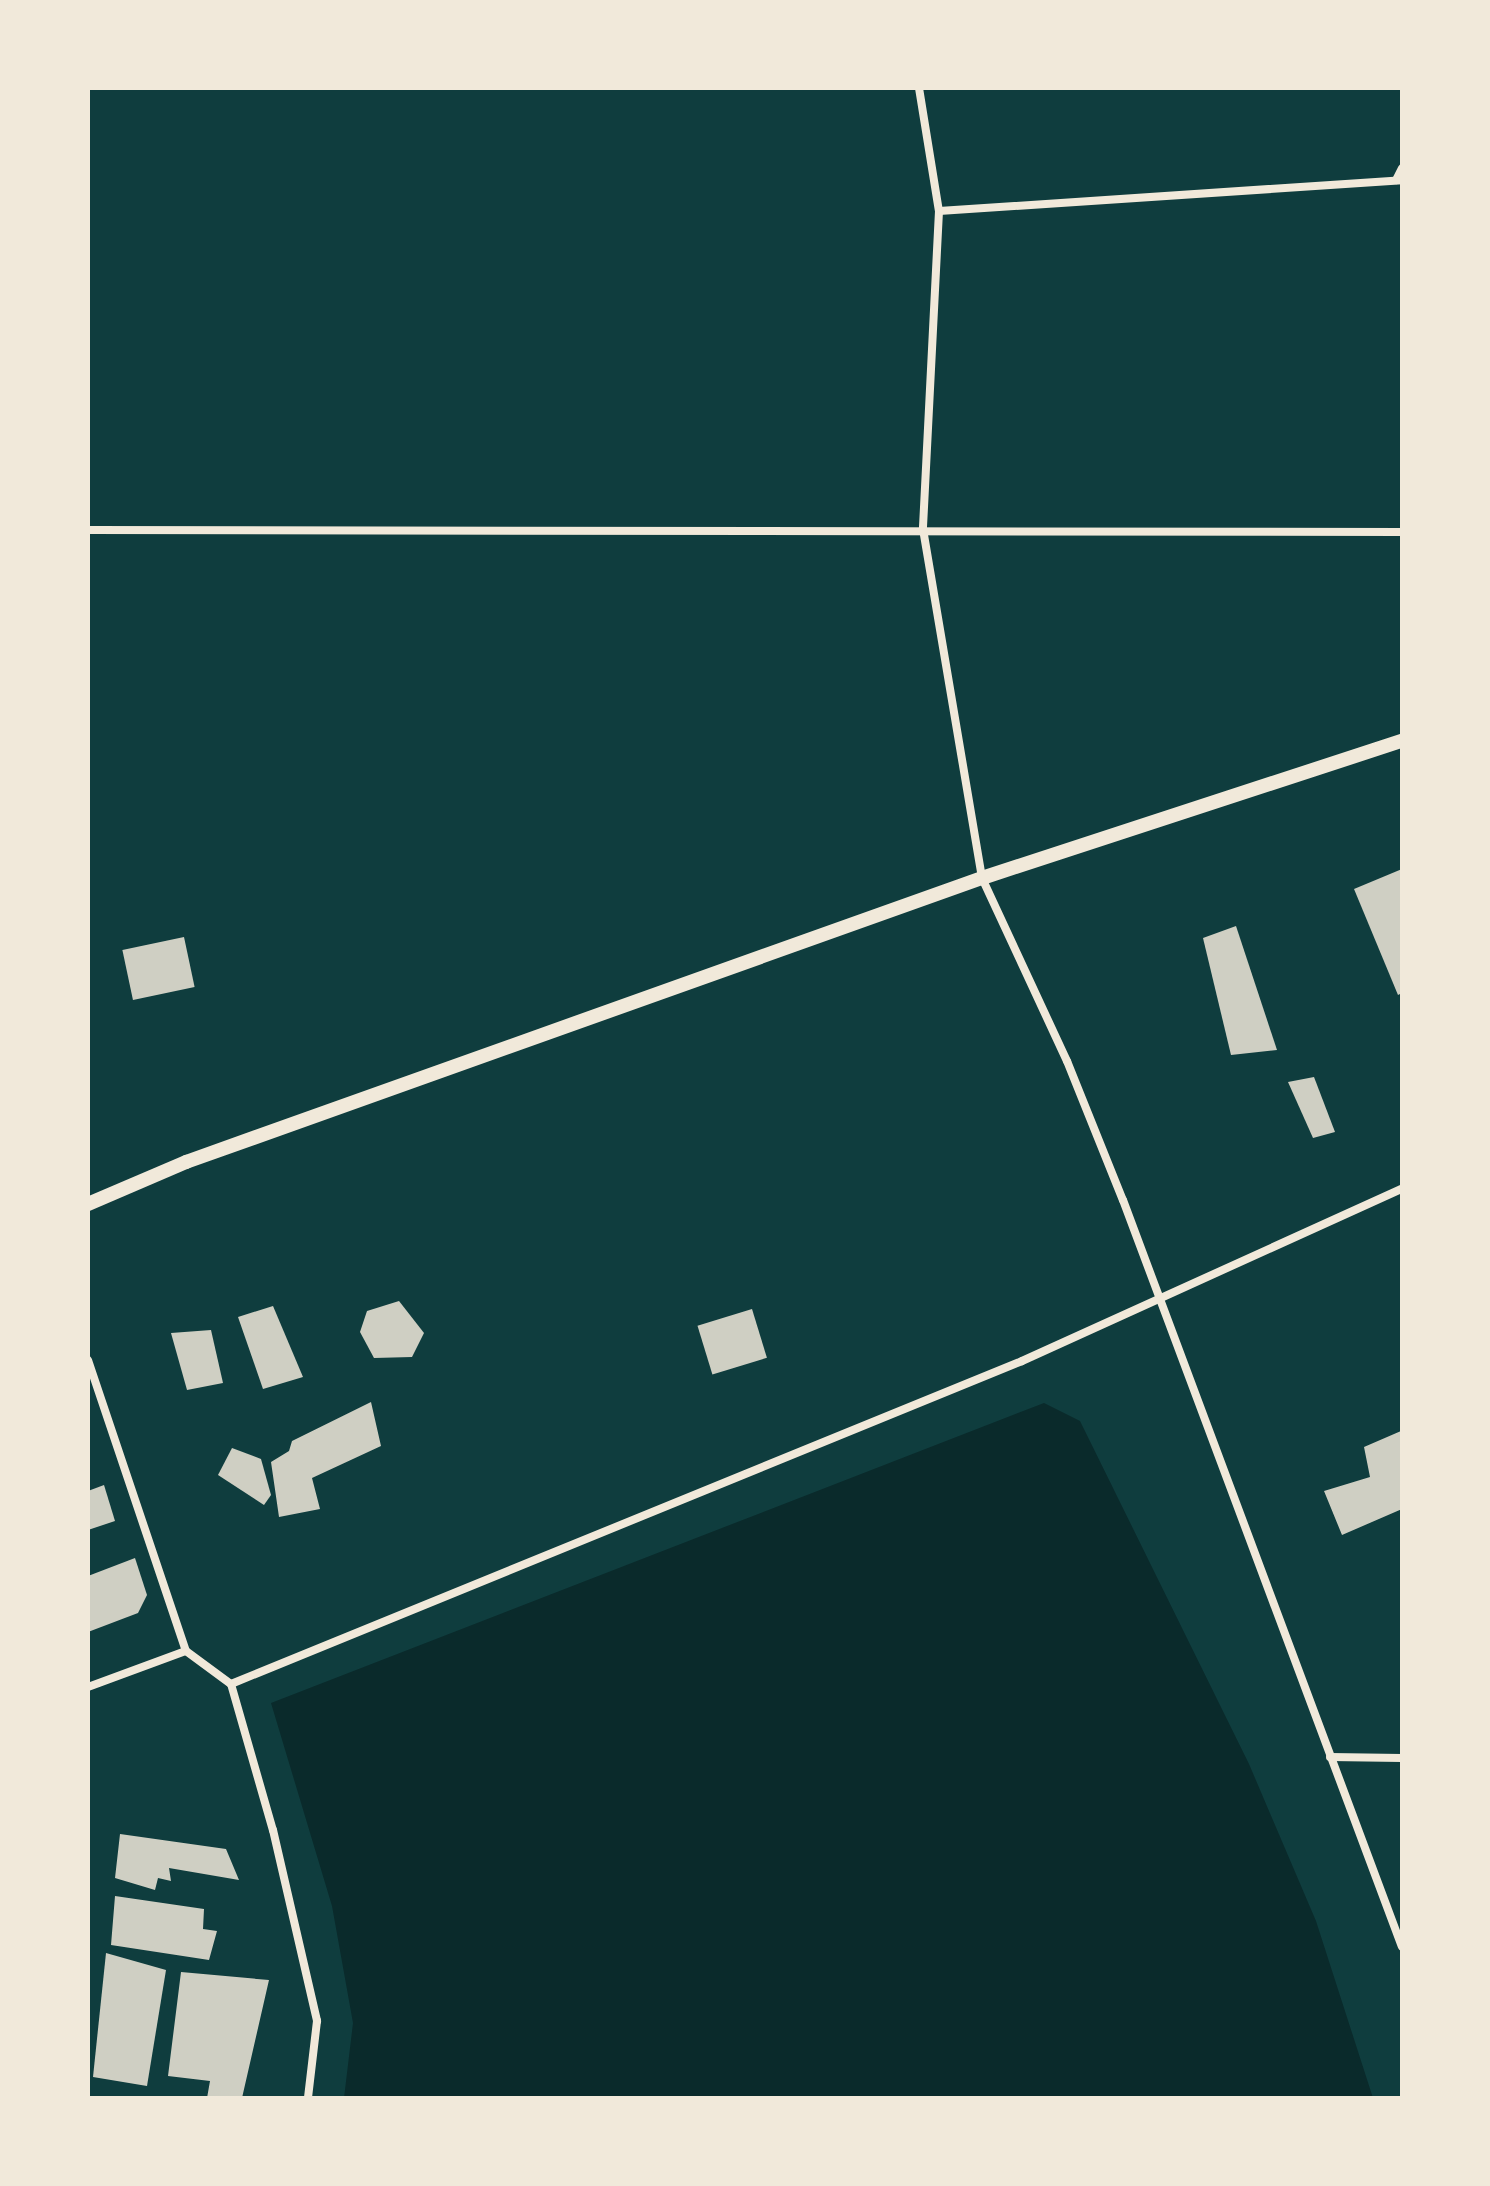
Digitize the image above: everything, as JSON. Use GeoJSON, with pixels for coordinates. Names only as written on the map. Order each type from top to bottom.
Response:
{"type":"FeatureCollection","features":[{"type":"Feature","properties":{"kind":"street"},"geometry":{"type":"LineString","coordinates":[[919,88],[939,211],[923,529],[982,878],[1067,1061],[1161,1299],[1402,1947]]}},
{"type":"Feature","properties":{"kind":"street"},"geometry":{"type":"LineString","coordinates":[[939,211],[1399,180],[1402,168]]}},
{"type":"Feature","properties":{"kind":"street"},"geometry":{"type":"LineString","coordinates":[[88,530],[1402,532]]}},
{"type":"Feature","properties":{"kind":"street"},"geometry":{"type":"LineString","coordinates":[[88,1204],[186,1162],[982,878],[1402,741]]}},
{"type":"Feature","properties":{"kind":"street"},"geometry":{"type":"LineString","coordinates":[[231,1684],[1161,1299],[1402,1189]]}},
{"type":"Feature","properties":{"kind":"street"},"geometry":{"type":"LineString","coordinates":[[88,1360],[186,1651],[231,1684],[273,1830],[317,2021],[308,2098]]}},
{"type":"Feature","properties":{"kind":"street"},"geometry":{"type":"LineString","coordinates":[[88,1687],[186,1651]]}},
{"type":"Feature","properties":{"kind":"street"},"geometry":{"type":"LineString","coordinates":[[1330,1757],[1402,1758]]}},
{"type":"Feature","properties":{"kind":"water"},"geometry":{"type":"Polygon","coordinates":[[[1044,1403],[1080,1421],[1249,1764],[1316,1921],[1373,2098],[344,2098],[353,2023],[332,1906],[271,1703],[1044,1403]]]}},
{"type":"Feature","properties":{"kind":"building"},"geometry":{"type":"Polygon","coordinates":[[[1402,869],[1402,993],[1398,995],[1354,889],[1402,869]]]}},
{"type":"Feature","properties":{"kind":"building"},"geometry":{"type":"Polygon","coordinates":[[[1236,926],[1277,1050],[1231,1055],[1203,938],[1236,926]]]}},
{"type":"Feature","properties":{"kind":"building"},"geometry":{"type":"Polygon","coordinates":[[[184,937],[195,987],[133,1000],[122,950],[184,937]]]}},
{"type":"Feature","properties":{"kind":"building"},"geometry":{"type":"Polygon","coordinates":[[[1314,1077],[1335,1132],[1313,1138],[1288,1082],[1314,1077]]]}},
{"type":"Feature","properties":{"kind":"building"},"geometry":{"type":"Polygon","coordinates":[[[399,1301],[424,1333],[412,1357],[374,1358],[360,1332],[367,1311],[399,1301]]]}},
{"type":"Feature","properties":{"kind":"building"},"geometry":{"type":"Polygon","coordinates":[[[273,1306],[303,1377],[263,1389],[238,1317],[273,1306]]]}},
{"type":"Feature","properties":{"kind":"building"},"geometry":{"type":"Polygon","coordinates":[[[752,1309],[767,1358],[712,1374],[697,1326],[752,1309]]]}},
{"type":"Feature","properties":{"kind":"building"},"geometry":{"type":"Polygon","coordinates":[[[211,1330],[223,1383],[187,1390],[171,1333],[211,1330]]]}},
{"type":"Feature","properties":{"kind":"building"},"geometry":{"type":"Polygon","coordinates":[[[371,1402],[381,1446],[312,1478],[320,1509],[279,1517],[271,1462],[289,1451],[292,1441],[371,1402]]]}},
{"type":"Feature","properties":{"kind":"building"},"geometry":{"type":"Polygon","coordinates":[[[1401,1431],[1402,1509],[1342,1535],[1324,1491],[1370,1477],[1364,1447],[1401,1431]]]}},
{"type":"Feature","properties":{"kind":"building"},"geometry":{"type":"Polygon","coordinates":[[[232,1448],[261,1459],[271,1495],[264,1505],[218,1475],[232,1448]]]}},
{"type":"Feature","properties":{"kind":"building"},"geometry":{"type":"Polygon","coordinates":[[[104,1485],[115,1521],[88,1530],[88,1491],[104,1485]]]}},
{"type":"Feature","properties":{"kind":"building"},"geometry":{"type":"Polygon","coordinates":[[[135,1558],[147,1595],[138,1613],[88,1632],[88,1576],[135,1558]]]}},
{"type":"Feature","properties":{"kind":"building"},"geometry":{"type":"Polygon","coordinates":[[[120,1834],[226,1849],[239,1880],[169,1868],[171,1881],[158,1878],[155,1890],[115,1878],[120,1834]]]}},
{"type":"Feature","properties":{"kind":"building"},"geometry":{"type":"Polygon","coordinates":[[[115,1896],[204,1909],[203,1929],[217,1931],[209,1960],[111,1945],[115,1896]]]}},
{"type":"Feature","properties":{"kind":"building"},"geometry":{"type":"Polygon","coordinates":[[[106,1953],[166,1970],[147,2086],[93,2077],[106,1953]]]}},
{"type":"Feature","properties":{"kind":"building"},"geometry":{"type":"Polygon","coordinates":[[[181,1972],[269,1980],[242,2098],[207,2098],[210,2081],[168,2076],[181,1972]]]}}]}
